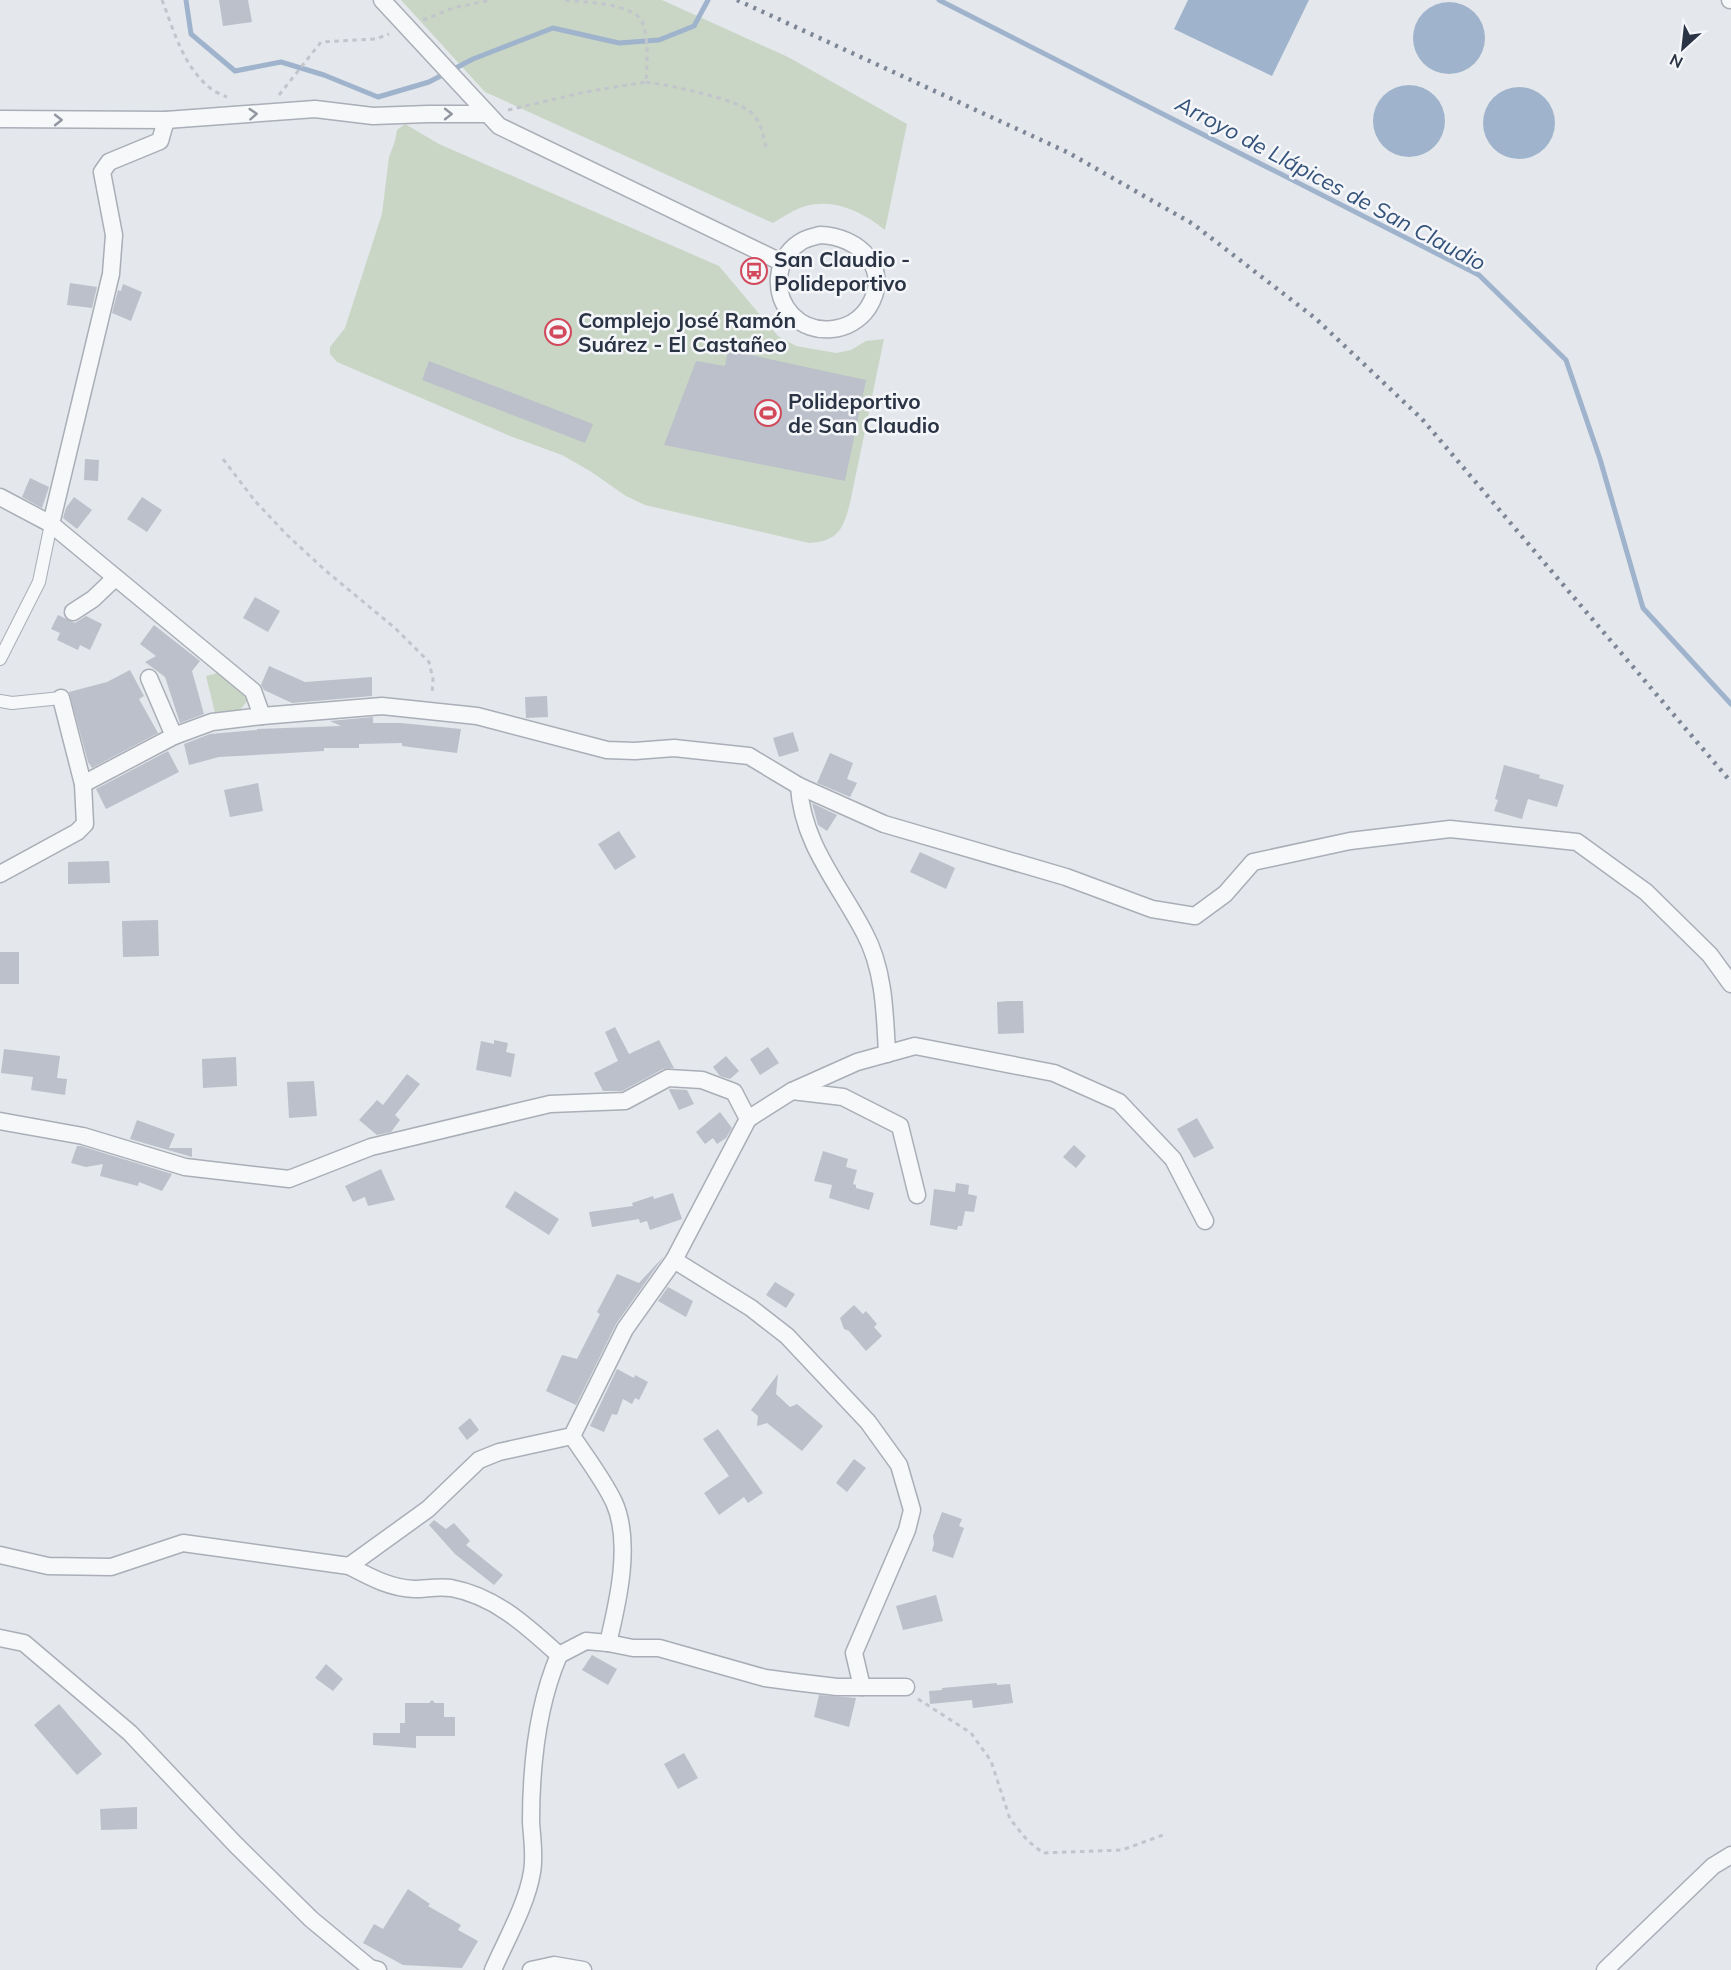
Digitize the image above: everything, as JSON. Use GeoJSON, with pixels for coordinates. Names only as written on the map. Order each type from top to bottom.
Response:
{"type":"FeatureCollection","features":[{"type":"Feature","properties":{"kind":"street"},"geometry":{"type":"LineString","coordinates":[[382,0],[499,126],[781,262]]}},
{"type":"Feature","properties":{"kind":"street"},"geometry":{"type":"LineString","coordinates":[[0,119],[166,120],[315,109],[373,116],[486,114]]}},
{"type":"Feature","properties":{"kind":"street"},"geometry":{"type":"LineString","coordinates":[[0,660],[39,582],[111,274],[114,235],[102,172],[109,162],[160,141],[166,120]]}},
{"type":"Feature","properties":{"kind":"street"},"geometry":{"type":"LineString","coordinates":[[820,235],[836,235],[850,242],[871,260],[875,270],[875,295],[864,314],[854,323],[839,329],[824,329],[806,324],[793,316],[783,303],[779,280],[781,262],[797,244],[806,239],[820,235]]}},
{"type":"Feature","properties":{"kind":"street"},"geometry":{"type":"LineString","coordinates":[[0,497],[51,524],[253,691],[262,716]]}},
{"type":"Feature","properties":{"kind":"street"},"geometry":{"type":"LineString","coordinates":[[73,612],[93,599],[115,578]]}},
{"type":"Feature","properties":{"kind":"street"},"geometry":{"type":"LineString","coordinates":[[149,678],[174,736]]}},
{"type":"Feature","properties":{"kind":"street"},"geometry":{"type":"LineString","coordinates":[[0,701],[12,704],[61,698],[83,784],[85,824],[77,832],[0,874]]}},
{"type":"Feature","properties":{"kind":"street"},"geometry":{"type":"LineString","coordinates":[[83,784],[174,736],[212,722],[382,706],[477,716],[606,750],[635,751],[674,748],[749,756],[799,786],[884,824],[1066,877],[1152,909],[1195,916],[1225,894],[1253,862],[1350,841],[1450,829],[1577,842],[1646,892],[1710,955],[1731,984]]}},
{"type":"Feature","properties":{"kind":"street"},"geometry":{"type":"LineString","coordinates":[[799,786],[800,807],[808,831],[837,888],[865,933],[874,957],[881,988],[887,1054]]}},
{"type":"Feature","properties":{"kind":"street"},"geometry":{"type":"LineString","coordinates":[[572,1436],[625,1329],[674,1260],[748,1119],[792,1091],[857,1062],[915,1046],[1054,1073],[1119,1102],[1173,1159],[1205,1221]]}},
{"type":"Feature","properties":{"kind":"street"},"geometry":{"type":"LineString","coordinates":[[0,1121],[83,1136],[185,1167],[289,1179],[370,1147],[550,1104],[625,1101],[668,1078],[702,1080],[734,1092],[748,1119]]}},
{"type":"Feature","properties":{"kind":"street"},"geometry":{"type":"LineString","coordinates":[[792,1091],[843,1097],[900,1126],[917,1195]]}},
{"type":"Feature","properties":{"kind":"street"},"geometry":{"type":"LineString","coordinates":[[674,1260],[751,1308],[787,1336],[868,1422],[899,1465],[912,1510],[907,1530],[854,1653],[862,1687]]}},
{"type":"Feature","properties":{"kind":"street"},"geometry":{"type":"LineString","coordinates":[[350,1566],[428,1509],[479,1460],[499,1452],[572,1436]]}},
{"type":"Feature","properties":{"kind":"street"},"geometry":{"type":"LineString","coordinates":[[572,1436],[614,1503],[624,1546],[617,1608],[608,1643]]}},
{"type":"Feature","properties":{"kind":"street"},"geometry":{"type":"LineString","coordinates":[[0,1555],[48,1566],[111,1567],[183,1543],[350,1566],[375,1580],[395,1587],[454,1589],[492,1603],[515,1616],[559,1655]]}},
{"type":"Feature","properties":{"kind":"street"},"geometry":{"type":"LineString","coordinates":[[0,1638],[24,1643],[130,1733],[235,1844],[311,1919],[372,1969]]}},
{"type":"Feature","properties":{"kind":"street"},"geometry":{"type":"LineString","coordinates":[[493,1970],[525,1896],[532,1872],[533,1767],[542,1714],[559,1655],[586,1641],[608,1643],[633,1648],[659,1648],[765,1678],[837,1687],[906,1687]]}},
{"type":"Feature","properties":{"kind":"street"},"geometry":{"type":"LineString","coordinates":[[1605,1970],[1713,1866],[1731,1855]]}},
{"type":"Feature","properties":{"kind":"street"},"geometry":{"type":"LineString","coordinates":[[531,1970],[554,1965],[583,1970]]}},
{"type":"Feature","properties":{"kind":"path"},"geometry":{"type":"LineString","coordinates":[[162,0],[178,45],[192,67],[211,89],[233,100]]}},
{"type":"Feature","properties":{"kind":"path"},"geometry":{"type":"LineString","coordinates":[[564,0],[617,7],[632,12],[641,19],[644,25],[647,57],[646,82]]}},
{"type":"Feature","properties":{"kind":"path"},"geometry":{"type":"LineString","coordinates":[[276,99],[308,58]]}},
{"type":"Feature","properties":{"kind":"path"},"geometry":{"type":"LineString","coordinates":[[486,114],[585,92],[646,82],[707,95],[750,111],[760,125],[767,151]]}},
{"type":"Feature","properties":{"kind":"path"},"geometry":{"type":"LineString","coordinates":[[223,459],[255,501],[287,535],[326,572],[395,628],[429,662],[433,679],[429,711]]}},
{"type":"Feature","properties":{"kind":"path"},"geometry":{"type":"LineString","coordinates":[[906,1687],[934,1711],[971,1733],[991,1761],[1010,1819],[1028,1841],[1043,1853],[1122,1850],[1163,1835]]}},
{"type":"Feature","properties":{"kind":"green space"},"geometry":{"type":"Polygon","coordinates":[[[401,0],[662,0],[788,57],[907,124],[885,230],[858,212],[827,204],[802,207],[773,223],[485,92],[401,0]]]}},
{"type":"Feature","properties":{"kind":"green space","name":"Complejo José Ramón Suárez - El Castañeo"},"geometry":{"type":"Polygon","coordinates":[[[405,124],[439,144],[719,266],[778,336],[796,346],[836,353],[851,350],[866,341],[884,339],[850,503],[845,520],[838,532],[827,540],[809,543],[645,505],[626,496],[562,455],[510,436],[337,362],[330,354],[330,347],[345,328],[382,214],[389,157],[397,130],[405,124]]]}},
{"type":"Feature","properties":{"kind":"green space"},"geometry":{"type":"Polygon","coordinates":[[[222,672],[247,693],[248,700],[240,710],[215,713],[206,676],[222,672]]]}},
{"type":"Feature","properties":{"kind":"water"},"geometry":{"type":"Polygon","coordinates":[[[1188,0],[1309,0],[1272,76],[1174,29],[1188,0]]]}},
{"type":"Feature","properties":{"kind":"water"},"geometry":{"type":"Polygon","coordinates":[[[1442,2],[1456,2],[1475,12],[1485,31],[1485,45],[1475,64],[1456,74],[1442,74],[1423,64],[1413,45],[1413,31],[1423,12],[1442,2]]]}},
{"type":"Feature","properties":{"kind":"water"},"geometry":{"type":"Polygon","coordinates":[[[1402,85],[1416,85],[1435,95],[1445,114],[1445,128],[1435,147],[1416,157],[1402,157],[1383,147],[1373,128],[1373,114],[1383,95],[1402,85]]]}},
{"type":"Feature","properties":{"kind":"water"},"geometry":{"type":"Polygon","coordinates":[[[1519,87],[1539,93],[1549,103],[1555,123],[1549,143],[1539,153],[1519,159],[1499,153],[1489,143],[1483,123],[1489,103],[1499,93],[1519,87]]]}},
{"type":"Feature","properties":{"kind":"building"},"geometry":{"type":"Polygon","coordinates":[[[219,0],[248,0],[252,22],[223,26],[219,0]]]}},
{"type":"Feature","properties":{"kind":"building"},"geometry":{"type":"Polygon","coordinates":[[[70,283],[97,287],[92,308],[67,305],[70,283]]]}},
{"type":"Feature","properties":{"kind":"building"},"geometry":{"type":"Polygon","coordinates":[[[123,284],[142,292],[131,321],[112,313],[118,290],[121,291],[123,284]]]}},
{"type":"Feature","properties":{"kind":"building","name":"Polideportivo de San Claudio"},"geometry":{"type":"Polygon","coordinates":[[[728,350],[866,380],[845,481],[664,445],[696,361],[725,366],[728,350]]]}},
{"type":"Feature","properties":{"kind":"building"},"geometry":{"type":"Polygon","coordinates":[[[429,361],[593,424],[585,443],[422,380],[429,361]]]}},
{"type":"Feature","properties":{"kind":"building"},"geometry":{"type":"Polygon","coordinates":[[[85,459],[99,460],[98,481],[84,480],[85,459]]]}},
{"type":"Feature","properties":{"kind":"building"},"geometry":{"type":"Polygon","coordinates":[[[30,478],[49,487],[42,508],[22,497],[30,478]]]}},
{"type":"Feature","properties":{"kind":"building"},"geometry":{"type":"Polygon","coordinates":[[[74,497],[92,510],[77,529],[63,518],[66,508],[74,497]]]}},
{"type":"Feature","properties":{"kind":"building"},"geometry":{"type":"Polygon","coordinates":[[[142,497],[162,510],[147,532],[127,519],[142,497]]]}},
{"type":"Feature","properties":{"kind":"building"},"geometry":{"type":"Polygon","coordinates":[[[255,597],[280,611],[268,632],[243,618],[255,597]]]}},
{"type":"Feature","properties":{"kind":"building"},"geometry":{"type":"Polygon","coordinates":[[[58,615],[75,623],[86,616],[102,624],[90,650],[80,645],[78,650],[57,640],[60,633],[51,629],[58,615]]]}},
{"type":"Feature","properties":{"kind":"building"},"geometry":{"type":"Polygon","coordinates":[[[154,625],[200,661],[192,671],[204,714],[180,723],[165,677],[145,662],[156,656],[140,644],[154,625]]]}},
{"type":"Feature","properties":{"kind":"building"},"geometry":{"type":"Polygon","coordinates":[[[269,666],[305,682],[372,677],[372,696],[292,703],[264,690],[261,685],[269,666]]]}},
{"type":"Feature","properties":{"kind":"building"},"geometry":{"type":"Polygon","coordinates":[[[130,670],[144,696],[139,699],[158,733],[92,768],[88,762],[69,692],[107,682],[130,670]]]}},
{"type":"Feature","properties":{"kind":"building"},"geometry":{"type":"Polygon","coordinates":[[[547,696],[548,717],[526,718],[525,697],[547,696]]]}},
{"type":"Feature","properties":{"kind":"building"},"geometry":{"type":"Polygon","coordinates":[[[373,717],[373,723],[401,723],[461,729],[457,753],[402,746],[402,743],[359,744],[359,748],[324,748],[324,751],[219,757],[189,765],[184,744],[210,734],[257,729],[341,726],[330,721],[373,717]]]}},
{"type":"Feature","properties":{"kind":"building"},"geometry":{"type":"Polygon","coordinates":[[[793,732],[799,751],[779,757],[773,738],[793,732]]]}},
{"type":"Feature","properties":{"kind":"building"},"geometry":{"type":"Polygon","coordinates":[[[168,751],[179,772],[106,809],[96,789],[168,751]]]}},
{"type":"Feature","properties":{"kind":"building"},"geometry":{"type":"Polygon","coordinates":[[[830,753],[853,763],[847,779],[857,783],[850,797],[817,783],[830,753]]]}},
{"type":"Feature","properties":{"kind":"building"},"geometry":{"type":"Polygon","coordinates":[[[1504,765],[1540,775],[1539,778],[1564,785],[1557,807],[1528,799],[1522,819],[1494,811],[1504,765]]]}},
{"type":"Feature","properties":{"kind":"building"},"geometry":{"type":"Polygon","coordinates":[[[258,783],[263,811],[230,817],[224,790],[258,783]]]}},
{"type":"Feature","properties":{"kind":"building"},"geometry":{"type":"Polygon","coordinates":[[[812,803],[837,815],[827,831],[818,825],[812,803]]]}},
{"type":"Feature","properties":{"kind":"building"},"geometry":{"type":"Polygon","coordinates":[[[619,831],[636,857],[615,870],[598,844],[619,831]]]}},
{"type":"Feature","properties":{"kind":"building"},"geometry":{"type":"Polygon","coordinates":[[[920,852],[955,868],[946,889],[910,872],[920,852]]]}},
{"type":"Feature","properties":{"kind":"building"},"geometry":{"type":"Polygon","coordinates":[[[109,861],[110,883],[68,884],[68,862],[109,861]]]}},
{"type":"Feature","properties":{"kind":"building"},"geometry":{"type":"Polygon","coordinates":[[[158,920],[159,956],[123,957],[122,921],[158,920]]]}},
{"type":"Feature","properties":{"kind":"building"},"geometry":{"type":"Polygon","coordinates":[[[0,952],[19,952],[19,984],[0,984],[0,952]]]}},
{"type":"Feature","properties":{"kind":"building"},"geometry":{"type":"Polygon","coordinates":[[[1023,1001],[1024,1033],[998,1034],[997,1002],[1023,1001]]]}},
{"type":"Feature","properties":{"kind":"building"},"geometry":{"type":"Polygon","coordinates":[[[615,1027],[629,1054],[659,1040],[674,1068],[663,1069],[622,1091],[603,1091],[594,1073],[618,1061],[605,1032],[615,1027]]]}},
{"type":"Feature","properties":{"kind":"building"},"geometry":{"type":"Polygon","coordinates":[[[494,1040],[508,1043],[506,1052],[515,1054],[511,1077],[476,1070],[481,1041],[494,1044],[494,1040]]]}},
{"type":"Feature","properties":{"kind":"building"},"geometry":{"type":"Polygon","coordinates":[[[768,1047],[779,1063],[760,1075],[750,1059],[768,1047]]]}},
{"type":"Feature","properties":{"kind":"building"},"geometry":{"type":"Polygon","coordinates":[[[4,1049],[60,1056],[57,1078],[67,1079],[65,1095],[31,1090],[33,1077],[1,1073],[4,1049]]]}},
{"type":"Feature","properties":{"kind":"building"},"geometry":{"type":"Polygon","coordinates":[[[726,1056],[739,1071],[730,1079],[720,1076],[713,1067],[726,1056]]]}},
{"type":"Feature","properties":{"kind":"building"},"geometry":{"type":"Polygon","coordinates":[[[236,1057],[237,1086],[203,1088],[202,1059],[236,1057]]]}},
{"type":"Feature","properties":{"kind":"building"},"geometry":{"type":"Polygon","coordinates":[[[407,1074],[420,1084],[395,1115],[400,1120],[391,1132],[377,1135],[359,1120],[377,1100],[383,1105],[407,1074]]]}},
{"type":"Feature","properties":{"kind":"building"},"geometry":{"type":"Polygon","coordinates":[[[314,1081],[317,1116],[289,1118],[287,1082],[314,1081]]]}},
{"type":"Feature","properties":{"kind":"building"},"geometry":{"type":"Polygon","coordinates":[[[670,1089],[687,1090],[694,1104],[679,1110],[670,1089]]]}},
{"type":"Feature","properties":{"kind":"building"},"geometry":{"type":"Polygon","coordinates":[[[720,1112],[732,1128],[726,1138],[717,1144],[713,1138],[705,1144],[696,1132],[720,1112]]]}},
{"type":"Feature","properties":{"kind":"building"},"geometry":{"type":"Polygon","coordinates":[[[1197,1118],[1214,1148],[1194,1158],[1177,1129],[1197,1118]]]}},
{"type":"Feature","properties":{"kind":"building"},"geometry":{"type":"Polygon","coordinates":[[[137,1120],[175,1134],[169,1148],[192,1148],[192,1157],[130,1139],[137,1120]]]}},
{"type":"Feature","properties":{"kind":"building"},"geometry":{"type":"Polygon","coordinates":[[[1074,1145],[1086,1156],[1076,1168],[1063,1157],[1074,1145]]]}},
{"type":"Feature","properties":{"kind":"building"},"geometry":{"type":"Polygon","coordinates":[[[77,1146],[172,1174],[162,1191],[139,1182],[138,1186],[100,1176],[103,1164],[86,1167],[71,1163],[77,1146]]]}},
{"type":"Feature","properties":{"kind":"building"},"geometry":{"type":"Polygon","coordinates":[[[823,1151],[848,1159],[846,1167],[857,1170],[853,1184],[856,1188],[874,1193],[869,1210],[829,1198],[832,1185],[814,1181],[823,1151]]]}},
{"type":"Feature","properties":{"kind":"building"},"geometry":{"type":"Polygon","coordinates":[[[381,1169],[395,1200],[368,1206],[365,1197],[353,1202],[345,1186],[381,1169]]]}},
{"type":"Feature","properties":{"kind":"building"},"geometry":{"type":"Polygon","coordinates":[[[956,1183],[969,1185],[968,1194],[977,1196],[974,1212],[965,1211],[962,1226],[958,1226],[957,1230],[930,1225],[934,1189],[955,1192],[956,1183]]]}},
{"type":"Feature","properties":{"kind":"building"},"geometry":{"type":"Polygon","coordinates":[[[515,1191],[559,1219],[549,1235],[505,1207],[515,1191]]]}},
{"type":"Feature","properties":{"kind":"building"},"geometry":{"type":"Polygon","coordinates":[[[673,1193],[682,1219],[650,1230],[647,1221],[640,1223],[639,1219],[592,1227],[589,1212],[633,1206],[632,1203],[653,1196],[654,1199],[673,1193]]]}},
{"type":"Feature","properties":{"kind":"building"},"geometry":{"type":"Polygon","coordinates":[[[664,1256],[616,1324],[576,1405],[546,1391],[562,1355],[577,1359],[600,1314],[597,1312],[617,1274],[639,1283],[664,1256]]]}},
{"type":"Feature","properties":{"kind":"building"},"geometry":{"type":"Polygon","coordinates":[[[775,1282],[795,1294],[786,1308],[766,1295],[775,1282]]]}},
{"type":"Feature","properties":{"kind":"building"},"geometry":{"type":"Polygon","coordinates":[[[668,1287],[693,1301],[686,1317],[658,1301],[668,1287]]]}},
{"type":"Feature","properties":{"kind":"building"},"geometry":{"type":"Polygon","coordinates":[[[854,1305],[863,1314],[866,1311],[877,1324],[874,1327],[882,1336],[866,1351],[849,1331],[844,1329],[840,1318],[854,1305]]]}},
{"type":"Feature","properties":{"kind":"building"},"geometry":{"type":"Polygon","coordinates":[[[617,1369],[648,1382],[639,1400],[635,1398],[632,1404],[623,1399],[617,1415],[612,1414],[604,1432],[590,1426],[617,1369]]]}},
{"type":"Feature","properties":{"kind":"building"},"geometry":{"type":"Polygon","coordinates":[[[778,1374],[776,1394],[790,1407],[797,1404],[823,1426],[802,1451],[767,1423],[757,1426],[758,1416],[751,1410],[778,1374]]]}},
{"type":"Feature","properties":{"kind":"building"},"geometry":{"type":"Polygon","coordinates":[[[470,1418],[479,1430],[467,1440],[458,1428],[470,1418]]]}},
{"type":"Feature","properties":{"kind":"building"},"geometry":{"type":"Polygon","coordinates":[[[718,1429],[763,1493],[748,1503],[744,1497],[719,1515],[704,1493],[729,1476],[703,1439],[718,1429]]]}},
{"type":"Feature","properties":{"kind":"building"},"geometry":{"type":"Polygon","coordinates":[[[854,1459],[866,1468],[847,1492],[836,1483],[854,1459]]]}},
{"type":"Feature","properties":{"kind":"building"},"geometry":{"type":"Polygon","coordinates":[[[942,1512],[962,1519],[959,1526],[964,1528],[953,1558],[932,1551],[933,1536],[942,1512]]]}},
{"type":"Feature","properties":{"kind":"building"},"geometry":{"type":"Polygon","coordinates":[[[434,1520],[446,1529],[454,1523],[470,1541],[466,1545],[503,1575],[494,1585],[455,1554],[429,1525],[434,1520]]]}},
{"type":"Feature","properties":{"kind":"building"},"geometry":{"type":"Polygon","coordinates":[[[936,1595],[943,1621],[903,1630],[896,1606],[936,1595]]]}},
{"type":"Feature","properties":{"kind":"building"},"geometry":{"type":"Polygon","coordinates":[[[592,1655],[617,1669],[608,1685],[582,1670],[592,1655]]]}},
{"type":"Feature","properties":{"kind":"building"},"geometry":{"type":"Polygon","coordinates":[[[326,1664],[343,1679],[333,1691],[315,1678],[326,1664]]]}},
{"type":"Feature","properties":{"kind":"building"},"geometry":{"type":"Polygon","coordinates":[[[997,1683],[997,1685],[1010,1684],[1013,1703],[973,1708],[972,1700],[930,1704],[929,1691],[997,1683]]]}},
{"type":"Feature","properties":{"kind":"building"},"geometry":{"type":"Polygon","coordinates":[[[819,1695],[856,1698],[849,1727],[814,1717],[819,1695]]]}},
{"type":"Feature","properties":{"kind":"building"},"geometry":{"type":"Polygon","coordinates":[[[432,1700],[435,1703],[444,1703],[444,1717],[455,1717],[455,1736],[416,1736],[416,1748],[373,1745],[373,1733],[400,1733],[400,1723],[405,1723],[405,1703],[429,1703],[432,1700]]]}},
{"type":"Feature","properties":{"kind":"building"},"geometry":{"type":"Polygon","coordinates":[[[59,1704],[102,1754],[77,1775],[34,1725],[59,1704]]]}},
{"type":"Feature","properties":{"kind":"building"},"geometry":{"type":"Polygon","coordinates":[[[684,1753],[698,1778],[678,1789],[664,1764],[684,1753]]]}},
{"type":"Feature","properties":{"kind":"building"},"geometry":{"type":"Polygon","coordinates":[[[137,1807],[137,1829],[101,1830],[100,1809],[137,1807]]]}},
{"type":"Feature","properties":{"kind":"building"},"geometry":{"type":"Polygon","coordinates":[[[408,1889],[430,1904],[428,1906],[461,1925],[458,1930],[478,1941],[462,1968],[403,1965],[363,1943],[374,1924],[383,1929],[408,1889]]]}},
{"type":"Feature","properties":{"kind":"waterway","name":"Arroyo de Llápices de San Claudio"},"geometry":{"type":"LineString","coordinates":[[186,0],[191,34],[235,71],[281,62],[324,75],[378,97],[429,82],[473,59],[553,28],[619,43],[659,40],[694,26],[708,0]]}},
{"type":"Feature","properties":{"kind":"waterway","name":"Arroyo de Llápices de San Claudio"},"geometry":{"type":"LineString","coordinates":[[939,0],[1479,275],[1566,360],[1600,459],[1643,608],[1731,704]]}},
{"type":"Feature","properties":{"kind":"railway"},"geometry":{"type":"LineString","coordinates":[[737,0],[1067,152],[1193,224],[1315,318],[1422,419],[1731,782]]}},
{"type":"Feature","properties":{"kind":"place","name":"San Claudio - Polideportivo"},"geometry":{"type":"Point","coordinates":[754,271]}},
{"type":"Feature","properties":{"kind":"place","name":"Complejo José Ramón Suárez - El Castañeo"},"geometry":{"type":"Point","coordinates":[558,332]}},
{"type":"Feature","properties":{"kind":"place","name":"Polideportivo de San Claudio"},"geometry":{"type":"Point","coordinates":[768,413]}}]}
